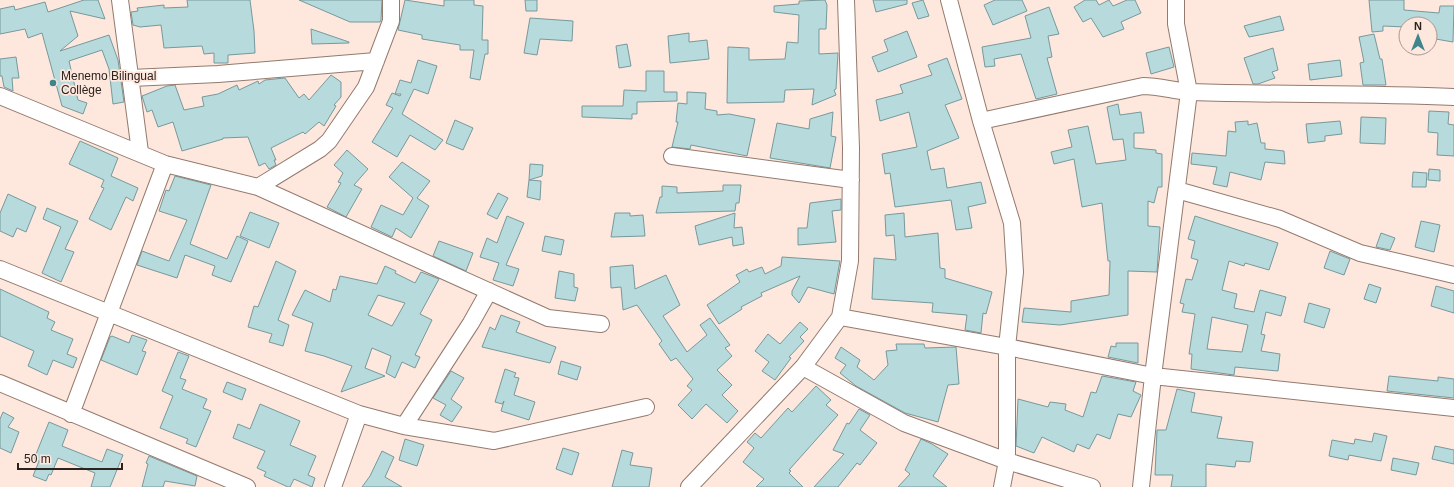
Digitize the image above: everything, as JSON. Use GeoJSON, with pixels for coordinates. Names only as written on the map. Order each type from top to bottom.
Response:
{"type":"FeatureCollection","features":[{"type":"Feature","properties":{"kind":"street"},"geometry":{"type":"LineString","coordinates":[[120,0],[140,152]]}},
{"type":"Feature","properties":{"kind":"street"},"geometry":{"type":"LineString","coordinates":[[258,187],[320,149],[329,141],[366,87],[391,21],[391,0]]}},
{"type":"Feature","properties":{"kind":"street"},"geometry":{"type":"LineString","coordinates":[[689,487],[803,367],[840,317],[850,261],[851,180],[846,0]]}},
{"type":"Feature","properties":{"kind":"street"},"geometry":{"type":"LineString","coordinates":[[948,0],[981,121],[1012,223],[1015,272],[1007,346],[1007,461],[1002,487]]}},
{"type":"Feature","properties":{"kind":"street"},"geometry":{"type":"LineString","coordinates":[[1141,487],[1153,376],[1189,92],[1176,24],[1176,0]]}},
{"type":"Feature","properties":{"kind":"street"},"geometry":{"type":"LineString","coordinates":[[131,78],[225,74],[376,61]]}},
{"type":"Feature","properties":{"kind":"street"},"geometry":{"type":"LineString","coordinates":[[981,121],[1143,86],[1156,86],[1189,92],[1367,93],[1454,97]]}},
{"type":"Feature","properties":{"kind":"street"},"geometry":{"type":"LineString","coordinates":[[0,96],[140,152],[165,164],[258,187],[548,318],[601,324]]}},
{"type":"Feature","properties":{"kind":"street"},"geometry":{"type":"LineString","coordinates":[[672,156],[851,180]]}},
{"type":"Feature","properties":{"kind":"street"},"geometry":{"type":"LineString","coordinates":[[71,414],[110,314],[165,164]]}},
{"type":"Feature","properties":{"kind":"street"},"geometry":{"type":"LineString","coordinates":[[1177,190],[1280,219],[1360,253],[1454,275]]}},
{"type":"Feature","properties":{"kind":"street"},"geometry":{"type":"LineString","coordinates":[[0,269],[359,414],[404,426],[494,441],[646,407]]}},
{"type":"Feature","properties":{"kind":"street"},"geometry":{"type":"LineString","coordinates":[[404,426],[471,323],[489,291]]}},
{"type":"Feature","properties":{"kind":"street"},"geometry":{"type":"LineString","coordinates":[[840,317],[1007,346],[1153,376],[1454,408]]}},
{"type":"Feature","properties":{"kind":"street"},"geometry":{"type":"LineString","coordinates":[[803,367],[900,421],[1007,461],[1092,487]]}},
{"type":"Feature","properties":{"kind":"street"},"geometry":{"type":"LineString","coordinates":[[0,383],[247,487]]}},
{"type":"Feature","properties":{"kind":"street"},"geometry":{"type":"LineString","coordinates":[[333,487],[359,414]]}},
{"type":"Feature","properties":{"kind":"building"},"geometry":{"type":"Polygon","coordinates":[[[84,0],[98,0],[105,19],[70,11],[78,36],[60,51],[109,35],[118,60],[124,102],[113,104],[109,69],[102,50],[69,61],[78,100],[87,103],[83,114],[62,106],[42,33],[28,38],[25,29],[0,34],[0,9],[14,6],[15,10],[45,2],[48,12],[84,0]]]}},
{"type":"Feature","properties":{"kind":"building"},"geometry":{"type":"Polygon","coordinates":[[[187,0],[250,0],[255,53],[228,55],[228,63],[214,63],[214,53],[204,54],[202,46],[164,48],[161,25],[140,27],[133,25],[131,12],[138,11],[137,8],[164,5],[164,8],[188,7],[187,0]]]}},
{"type":"Feature","properties":{"kind":"building"},"geometry":{"type":"Polygon","coordinates":[[[299,0],[382,0],[381,20],[380,22],[350,22],[299,0]]]}},
{"type":"Feature","properties":{"kind":"building"},"geometry":{"type":"Polygon","coordinates":[[[405,0],[444,6],[444,0],[474,0],[474,5],[483,6],[482,40],[488,40],[488,54],[485,54],[480,80],[470,78],[474,50],[460,50],[460,45],[422,39],[422,35],[398,30],[405,0]]]}},
{"type":"Feature","properties":{"kind":"building"},"geometry":{"type":"Polygon","coordinates":[[[525,0],[537,0],[537,11],[526,11],[525,0]]]}},
{"type":"Feature","properties":{"kind":"building"},"geometry":{"type":"Polygon","coordinates":[[[825,0],[827,5],[826,29],[819,29],[819,54],[838,53],[836,89],[834,90],[836,95],[812,105],[814,89],[785,90],[784,102],[727,103],[728,47],[749,48],[749,60],[785,59],[787,42],[798,43],[799,15],[774,12],[774,6],[799,4],[799,1],[825,0]]]}},
{"type":"Feature","properties":{"kind":"building"},"geometry":{"type":"Polygon","coordinates":[[[873,0],[907,0],[907,4],[876,12],[873,0]]]}},
{"type":"Feature","properties":{"kind":"building"},"geometry":{"type":"Polygon","coordinates":[[[923,0],[929,16],[918,19],[912,3],[923,0]]]}},
{"type":"Feature","properties":{"kind":"building"},"geometry":{"type":"Polygon","coordinates":[[[995,0],[1022,0],[1027,11],[993,25],[984,5],[995,0]]]}},
{"type":"Feature","properties":{"kind":"building"},"geometry":{"type":"Polygon","coordinates":[[[1085,0],[1096,0],[1099,5],[1109,0],[1113,6],[1127,0],[1135,0],[1141,13],[1121,22],[1124,29],[1103,37],[1091,18],[1083,22],[1074,7],[1085,0]]]}},
{"type":"Feature","properties":{"kind":"building"},"geometry":{"type":"Polygon","coordinates":[[[1369,0],[1404,0],[1404,10],[1439,13],[1440,6],[1454,6],[1453,42],[1438,39],[1438,16],[1398,16],[1398,27],[1383,26],[1383,31],[1372,32],[1369,0]]]}},
{"type":"Feature","properties":{"kind":"building"},"geometry":{"type":"Polygon","coordinates":[[[1049,7],[1059,34],[1048,36],[1052,57],[1047,58],[1057,94],[1036,99],[1021,54],[994,59],[995,66],[985,67],[982,47],[1031,38],[1025,16],[1049,7]]]}},
{"type":"Feature","properties":{"kind":"building"},"geometry":{"type":"Polygon","coordinates":[[[1280,16],[1284,30],[1249,37],[1244,26],[1280,16]]]}},
{"type":"Feature","properties":{"kind":"building"},"geometry":{"type":"Polygon","coordinates":[[[530,18],[573,21],[572,41],[540,39],[537,55],[524,53],[530,18]]]}},
{"type":"Feature","properties":{"kind":"building"},"geometry":{"type":"Polygon","coordinates":[[[311,29],[349,42],[349,43],[312,44],[311,29]]]}},
{"type":"Feature","properties":{"kind":"building"},"geometry":{"type":"Polygon","coordinates":[[[907,31],[917,57],[878,72],[872,57],[888,51],[884,40],[907,31]]]}},
{"type":"Feature","properties":{"kind":"building"},"geometry":{"type":"Polygon","coordinates":[[[689,33],[689,42],[707,40],[709,59],[670,63],[668,36],[689,33]]]}},
{"type":"Feature","properties":{"kind":"building"},"geometry":{"type":"Polygon","coordinates":[[[1374,34],[1380,59],[1382,59],[1386,85],[1363,85],[1360,63],[1364,62],[1359,37],[1374,34]]]}},
{"type":"Feature","properties":{"kind":"building"},"geometry":{"type":"Polygon","coordinates":[[[627,44],[631,66],[619,68],[616,46],[627,44]]]}},
{"type":"Feature","properties":{"kind":"building"},"geometry":{"type":"Polygon","coordinates":[[[1169,47],[1174,67],[1151,74],[1146,53],[1169,47]]]}},
{"type":"Feature","properties":{"kind":"building"},"geometry":{"type":"Polygon","coordinates":[[[1273,48],[1278,70],[1272,72],[1275,78],[1258,84],[1253,84],[1244,58],[1273,48]]]}},
{"type":"Feature","properties":{"kind":"building"},"geometry":{"type":"Polygon","coordinates":[[[16,57],[19,78],[12,78],[13,91],[4,87],[2,76],[0,76],[0,59],[16,57]]]}},
{"type":"Feature","properties":{"kind":"building"},"geometry":{"type":"Polygon","coordinates":[[[947,58],[962,99],[945,105],[959,138],[927,151],[931,170],[944,168],[947,188],[981,182],[986,203],[968,207],[972,228],[956,230],[951,200],[895,207],[890,173],[885,174],[882,154],[917,147],[909,112],[880,121],[876,100],[903,93],[900,85],[932,75],[928,65],[947,58]]]}},
{"type":"Feature","properties":{"kind":"building"},"geometry":{"type":"Polygon","coordinates":[[[418,60],[437,66],[428,94],[414,89],[402,114],[443,140],[435,150],[410,135],[397,157],[372,142],[393,108],[386,105],[392,93],[400,96],[401,94],[395,94],[400,80],[411,83],[418,60]]]}},
{"type":"Feature","properties":{"kind":"building"},"geometry":{"type":"Polygon","coordinates":[[[1340,60],[1342,76],[1310,80],[1308,64],[1340,60]]]}},
{"type":"Feature","properties":{"kind":"building"},"geometry":{"type":"Polygon","coordinates":[[[646,71],[664,71],[664,92],[677,92],[677,101],[637,102],[637,114],[632,114],[632,119],[582,117],[582,106],[623,106],[624,90],[646,91],[646,71]]]}},
{"type":"Feature","properties":{"kind":"building"},"geometry":{"type":"Polygon","coordinates":[[[331,75],[341,82],[341,97],[334,105],[336,106],[324,126],[319,122],[305,134],[303,132],[271,148],[276,160],[274,160],[276,165],[269,169],[265,163],[259,166],[248,137],[223,138],[182,151],[173,122],[158,127],[152,110],[147,112],[142,96],[167,86],[175,85],[184,110],[204,106],[202,97],[218,94],[237,85],[239,90],[258,81],[259,84],[265,80],[285,78],[299,98],[304,94],[309,100],[331,75]]]}},
{"type":"Feature","properties":{"kind":"building"},"geometry":{"type":"Polygon","coordinates":[[[687,92],[706,93],[705,109],[717,111],[717,115],[729,114],[755,119],[747,156],[691,145],[690,149],[672,147],[678,122],[676,122],[678,103],[687,104],[687,92]]]}},
{"type":"Feature","properties":{"kind":"building"},"geometry":{"type":"Polygon","coordinates":[[[1118,104],[1120,115],[1141,112],[1144,133],[1134,133],[1134,148],[1156,150],[1156,153],[1162,154],[1162,187],[1158,187],[1154,203],[1148,201],[1148,226],[1160,227],[1157,272],[1128,271],[1128,315],[1060,325],[1022,322],[1024,308],[1071,312],[1071,301],[1109,295],[1110,261],[1108,261],[1102,203],[1082,207],[1074,159],[1054,164],[1051,152],[1072,147],[1068,130],[1088,126],[1096,164],[1126,160],[1123,139],[1113,140],[1107,107],[1118,104]]]}},
{"type":"Feature","properties":{"kind":"building"},"geometry":{"type":"Polygon","coordinates":[[[1429,111],[1449,112],[1448,124],[1454,125],[1454,156],[1437,155],[1438,133],[1428,132],[1429,111]]]}},
{"type":"Feature","properties":{"kind":"building"},"geometry":{"type":"Polygon","coordinates":[[[833,112],[831,136],[836,137],[830,168],[770,158],[777,123],[809,129],[810,119],[833,112]]]}},
{"type":"Feature","properties":{"kind":"building"},"geometry":{"type":"Polygon","coordinates":[[[1361,117],[1386,118],[1385,144],[1360,143],[1361,117]]]}},
{"type":"Feature","properties":{"kind":"building"},"geometry":{"type":"Polygon","coordinates":[[[455,120],[473,128],[463,150],[446,143],[455,120]]]}},
{"type":"Feature","properties":{"kind":"building"},"geometry":{"type":"Polygon","coordinates":[[[1248,121],[1248,125],[1257,123],[1261,143],[1265,143],[1265,149],[1284,151],[1285,164],[1265,162],[1261,180],[1230,172],[1227,187],[1213,184],[1217,167],[1191,164],[1192,153],[1226,156],[1228,131],[1236,132],[1235,122],[1248,121]]]}},
{"type":"Feature","properties":{"kind":"building"},"geometry":{"type":"Polygon","coordinates":[[[1340,121],[1342,134],[1325,136],[1325,141],[1308,143],[1306,124],[1340,121]]]}},
{"type":"Feature","properties":{"kind":"building"},"geometry":{"type":"Polygon","coordinates":[[[80,141],[118,158],[111,176],[138,188],[133,201],[126,197],[111,230],[89,219],[104,188],[101,187],[104,180],[69,164],[80,141]]]}},
{"type":"Feature","properties":{"kind":"building"},"geometry":{"type":"Polygon","coordinates":[[[347,150],[368,169],[354,185],[362,189],[346,217],[327,207],[341,183],[338,182],[343,173],[334,165],[347,150]]]}},
{"type":"Feature","properties":{"kind":"building"},"geometry":{"type":"Polygon","coordinates":[[[402,162],[430,181],[417,198],[429,206],[411,238],[396,228],[392,237],[371,227],[381,205],[403,215],[413,198],[389,177],[402,162]]]}},
{"type":"Feature","properties":{"kind":"building"},"geometry":{"type":"Polygon","coordinates":[[[530,164],[543,165],[542,176],[529,180],[530,164]]]}},
{"type":"Feature","properties":{"kind":"building"},"geometry":{"type":"Polygon","coordinates":[[[1429,169],[1440,170],[1440,181],[1428,180],[1429,169]]]}},
{"type":"Feature","properties":{"kind":"building"},"geometry":{"type":"Polygon","coordinates":[[[1413,172],[1427,173],[1426,187],[1412,187],[1413,172]]]}},
{"type":"Feature","properties":{"kind":"building"},"geometry":{"type":"Polygon","coordinates":[[[175,176],[211,185],[190,244],[227,259],[237,236],[248,241],[231,282],[212,275],[215,266],[185,255],[177,278],[137,265],[142,251],[169,261],[187,220],[159,211],[166,190],[169,191],[175,176]]]}},
{"type":"Feature","properties":{"kind":"building"},"geometry":{"type":"Polygon","coordinates":[[[529,180],[541,181],[540,200],[527,197],[529,180]]]}},
{"type":"Feature","properties":{"kind":"building"},"geometry":{"type":"Polygon","coordinates":[[[723,185],[741,185],[739,203],[736,203],[735,211],[656,213],[660,197],[662,197],[662,186],[677,187],[677,193],[723,191],[723,185]]]}},
{"type":"Feature","properties":{"kind":"building"},"geometry":{"type":"Polygon","coordinates":[[[498,193],[508,198],[497,219],[487,214],[498,193]]]}},
{"type":"Feature","properties":{"kind":"building"},"geometry":{"type":"Polygon","coordinates":[[[8,194],[36,207],[26,232],[17,228],[13,237],[0,231],[0,213],[8,194]]]}},
{"type":"Feature","properties":{"kind":"building"},"geometry":{"type":"Polygon","coordinates":[[[841,199],[841,210],[832,211],[836,242],[798,245],[798,228],[807,228],[810,203],[841,199]]]}},
{"type":"Feature","properties":{"kind":"building"},"geometry":{"type":"Polygon","coordinates":[[[47,208],[78,221],[65,249],[74,252],[61,282],[42,273],[61,227],[43,219],[47,208]]]}},
{"type":"Feature","properties":{"kind":"building"},"geometry":{"type":"Polygon","coordinates":[[[250,212],[279,223],[269,248],[240,236],[250,212]]]}},
{"type":"Feature","properties":{"kind":"building"},"geometry":{"type":"Polygon","coordinates":[[[615,213],[630,213],[630,216],[643,215],[645,236],[611,237],[615,213]]]}},
{"type":"Feature","properties":{"kind":"building"},"geometry":{"type":"Polygon","coordinates":[[[735,213],[734,228],[742,227],[744,244],[733,246],[732,237],[699,245],[695,226],[735,213]]]}},
{"type":"Feature","properties":{"kind":"building"},"geometry":{"type":"Polygon","coordinates":[[[904,213],[905,237],[938,233],[940,268],[945,269],[945,278],[992,292],[986,314],[983,313],[981,333],[965,330],[967,315],[932,312],[933,303],[872,299],[874,258],[896,260],[894,235],[886,236],[885,215],[904,213]]]}},
{"type":"Feature","properties":{"kind":"building"},"geometry":{"type":"Polygon","coordinates":[[[507,216],[524,223],[506,265],[519,269],[513,286],[493,280],[499,263],[480,257],[487,238],[497,243],[507,216]]]}},
{"type":"Feature","properties":{"kind":"building"},"geometry":{"type":"Polygon","coordinates":[[[1195,216],[1278,243],[1269,270],[1245,263],[1244,266],[1229,261],[1222,290],[1237,294],[1234,308],[1254,312],[1260,290],[1286,297],[1281,316],[1266,312],[1261,334],[1265,335],[1261,351],[1280,354],[1278,371],[1235,367],[1234,375],[1191,369],[1192,354],[1189,354],[1195,314],[1182,312],[1184,304],[1180,303],[1186,279],[1192,280],[1198,260],[1191,258],[1195,241],[1188,239],[1195,216]],[[1212,317],[1207,349],[1242,352],[1248,325],[1212,317]]]}},
{"type":"Feature","properties":{"kind":"building"},"geometry":{"type":"Polygon","coordinates":[[[1421,221],[1440,225],[1434,252],[1415,247],[1421,221]]]}},
{"type":"Feature","properties":{"kind":"building"},"geometry":{"type":"Polygon","coordinates":[[[1381,233],[1395,238],[1390,250],[1376,247],[1381,233]]]}},
{"type":"Feature","properties":{"kind":"building"},"geometry":{"type":"Polygon","coordinates":[[[545,236],[564,240],[561,255],[542,251],[545,236]]]}},
{"type":"Feature","properties":{"kind":"building"},"geometry":{"type":"Polygon","coordinates":[[[439,241],[473,253],[466,271],[433,256],[439,241]]]}},
{"type":"Feature","properties":{"kind":"building"},"geometry":{"type":"Polygon","coordinates":[[[1330,251],[1350,259],[1344,275],[1324,268],[1330,251]]]}},
{"type":"Feature","properties":{"kind":"building"},"geometry":{"type":"Polygon","coordinates":[[[782,257],[840,261],[834,294],[808,287],[799,303],[792,295],[792,291],[800,276],[761,293],[762,296],[741,307],[742,309],[719,324],[707,305],[740,282],[736,275],[747,269],[749,272],[762,267],[765,274],[781,266],[782,257]]]}},
{"type":"Feature","properties":{"kind":"building"},"geometry":{"type":"Polygon","coordinates":[[[276,261],[296,271],[278,320],[289,325],[283,346],[269,342],[272,334],[248,327],[254,306],[258,307],[276,261]]]}},
{"type":"Feature","properties":{"kind":"building"},"geometry":{"type":"Polygon","coordinates":[[[633,265],[635,289],[666,275],[680,305],[663,316],[687,352],[707,335],[700,325],[710,318],[730,345],[725,348],[732,356],[717,370],[732,385],[722,395],[738,411],[727,423],[706,404],[692,419],[678,405],[692,390],[687,386],[693,379],[676,358],[671,361],[659,344],[662,341],[637,305],[623,310],[621,287],[611,288],[610,267],[633,265]]]}},
{"type":"Feature","properties":{"kind":"building"},"geometry":{"type":"Polygon","coordinates":[[[385,266],[415,283],[421,272],[439,279],[420,314],[432,320],[415,355],[420,357],[415,368],[402,362],[395,378],[386,373],[391,356],[372,348],[365,368],[385,376],[341,392],[352,366],[305,351],[313,323],[292,315],[305,290],[330,302],[333,289],[336,290],[340,276],[377,284],[385,266]],[[378,295],[368,315],[392,326],[405,303],[378,295]]]}},
{"type":"Feature","properties":{"kind":"building"},"geometry":{"type":"Polygon","coordinates":[[[559,271],[574,274],[574,287],[578,288],[575,301],[555,298],[559,271]]]}},
{"type":"Feature","properties":{"kind":"building"},"geometry":{"type":"Polygon","coordinates":[[[1369,284],[1381,288],[1376,303],[1364,299],[1369,284]]]}},
{"type":"Feature","properties":{"kind":"building"},"geometry":{"type":"Polygon","coordinates":[[[1436,286],[1454,291],[1454,313],[1431,306],[1436,286]]]}},
{"type":"Feature","properties":{"kind":"building"},"geometry":{"type":"Polygon","coordinates":[[[0,289],[49,312],[47,318],[55,322],[51,330],[73,339],[67,354],[77,358],[73,368],[53,360],[47,375],[28,366],[34,351],[0,336],[0,289]]]}},
{"type":"Feature","properties":{"kind":"building"},"geometry":{"type":"Polygon","coordinates":[[[1309,303],[1330,309],[1324,328],[1304,322],[1309,303]]]}},
{"type":"Feature","properties":{"kind":"building"},"geometry":{"type":"Polygon","coordinates":[[[501,315],[520,322],[516,332],[556,347],[550,363],[482,347],[490,327],[495,330],[501,315]]]}},
{"type":"Feature","properties":{"kind":"building"},"geometry":{"type":"Polygon","coordinates":[[[800,322],[808,329],[800,337],[804,341],[789,357],[791,358],[775,380],[762,371],[769,362],[755,351],[768,334],[780,344],[800,322]]]}},
{"type":"Feature","properties":{"kind":"building"},"geometry":{"type":"Polygon","coordinates":[[[132,335],[147,340],[142,351],[146,352],[137,375],[101,360],[110,337],[112,336],[129,343],[132,335]]]}},
{"type":"Feature","properties":{"kind":"building"},"geometry":{"type":"Polygon","coordinates":[[[1116,343],[1138,343],[1138,363],[1108,357],[1111,346],[1116,347],[1116,343]]]}},
{"type":"Feature","properties":{"kind":"building"},"geometry":{"type":"Polygon","coordinates":[[[896,344],[924,344],[925,348],[956,347],[959,384],[948,385],[938,422],[905,413],[856,386],[840,373],[846,365],[835,358],[841,347],[860,360],[857,367],[874,380],[888,365],[886,351],[897,350],[896,344]]]}},
{"type":"Feature","properties":{"kind":"building"},"geometry":{"type":"Polygon","coordinates":[[[178,352],[189,356],[180,378],[186,380],[182,389],[207,399],[203,408],[211,411],[196,447],[186,443],[188,439],[160,428],[173,396],[162,391],[178,352]]]}},
{"type":"Feature","properties":{"kind":"building"},"geometry":{"type":"Polygon","coordinates":[[[561,361],[581,367],[577,380],[558,374],[561,361]]]}},
{"type":"Feature","properties":{"kind":"building"},"geometry":{"type":"Polygon","coordinates":[[[505,369],[516,373],[514,377],[519,378],[514,395],[535,402],[529,420],[501,411],[504,401],[502,404],[495,402],[505,369]]]}},
{"type":"Feature","properties":{"kind":"building"},"geometry":{"type":"Polygon","coordinates":[[[451,371],[464,378],[451,399],[462,407],[452,422],[440,415],[446,405],[433,398],[451,371]]]}},
{"type":"Feature","properties":{"kind":"building"},"geometry":{"type":"Polygon","coordinates":[[[1102,376],[1136,382],[1133,391],[1141,395],[1131,417],[1118,414],[1110,439],[1097,434],[1089,449],[1077,444],[1074,452],[1042,437],[1034,453],[1016,446],[1018,399],[1048,407],[1050,402],[1066,404],[1065,410],[1083,417],[1091,392],[1096,393],[1102,376]]]}},
{"type":"Feature","properties":{"kind":"building"},"geometry":{"type":"Polygon","coordinates":[[[1389,376],[1438,381],[1438,377],[1454,379],[1454,398],[1387,391],[1389,376]]]}},
{"type":"Feature","properties":{"kind":"building"},"geometry":{"type":"Polygon","coordinates":[[[227,382],[246,389],[242,400],[223,392],[227,382]]]}},
{"type":"Feature","properties":{"kind":"building"},"geometry":{"type":"Polygon","coordinates":[[[816,386],[831,400],[826,405],[838,415],[789,470],[791,471],[789,473],[803,487],[756,487],[764,479],[743,462],[754,448],[747,442],[755,433],[761,438],[788,408],[792,412],[816,386]]]}},
{"type":"Feature","properties":{"kind":"building"},"geometry":{"type":"Polygon","coordinates":[[[1177,389],[1195,393],[1191,412],[1222,417],[1217,438],[1253,442],[1250,462],[1236,461],[1235,467],[1206,464],[1206,487],[1171,487],[1173,475],[1155,475],[1157,430],[1166,430],[1177,389]]]}},
{"type":"Feature","properties":{"kind":"building"},"geometry":{"type":"Polygon","coordinates":[[[260,404],[300,421],[290,445],[316,456],[308,475],[315,478],[312,487],[294,479],[290,487],[288,487],[264,476],[266,472],[257,468],[265,451],[233,438],[238,424],[250,429],[260,404]]]}},
{"type":"Feature","properties":{"kind":"building"},"geometry":{"type":"Polygon","coordinates":[[[859,409],[870,415],[860,430],[877,443],[860,465],[857,463],[838,487],[814,487],[844,454],[833,450],[847,423],[849,424],[859,409]]]}},
{"type":"Feature","properties":{"kind":"building"},"geometry":{"type":"Polygon","coordinates":[[[3,412],[14,418],[8,427],[19,432],[11,453],[0,448],[0,419],[3,412]]]}},
{"type":"Feature","properties":{"kind":"building"},"geometry":{"type":"Polygon","coordinates":[[[49,422],[68,430],[62,446],[102,462],[107,449],[123,455],[110,487],[91,487],[95,473],[58,458],[51,475],[49,474],[46,481],[33,476],[39,461],[34,459],[49,422]]]}},
{"type":"Feature","properties":{"kind":"building"},"geometry":{"type":"Polygon","coordinates":[[[1374,433],[1387,436],[1381,461],[1349,455],[1348,460],[1329,456],[1332,440],[1354,444],[1355,439],[1372,442],[1374,433]]]}},
{"type":"Feature","properties":{"kind":"building"},"geometry":{"type":"Polygon","coordinates":[[[405,439],[424,445],[417,466],[399,460],[405,439]]]}},
{"type":"Feature","properties":{"kind":"building"},"geometry":{"type":"Polygon","coordinates":[[[921,439],[948,454],[933,476],[947,487],[898,487],[910,474],[905,470],[921,439]]]}},
{"type":"Feature","properties":{"kind":"building"},"geometry":{"type":"Polygon","coordinates":[[[1435,446],[1454,450],[1454,464],[1432,459],[1435,446]]]}},
{"type":"Feature","properties":{"kind":"building"},"geometry":{"type":"Polygon","coordinates":[[[563,448],[579,453],[572,475],[556,469],[563,448]]]}},
{"type":"Feature","properties":{"kind":"building"},"geometry":{"type":"Polygon","coordinates":[[[622,450],[633,453],[630,465],[652,468],[649,487],[612,487],[622,450]]]}},
{"type":"Feature","properties":{"kind":"building"},"geometry":{"type":"Polygon","coordinates":[[[382,451],[394,457],[385,477],[402,487],[362,487],[370,476],[382,451]]]}},
{"type":"Feature","properties":{"kind":"building"},"geometry":{"type":"Polygon","coordinates":[[[149,456],[197,476],[195,486],[165,481],[163,487],[142,487],[148,464],[146,463],[149,456]]]}},
{"type":"Feature","properties":{"kind":"building"},"geometry":{"type":"Polygon","coordinates":[[[1393,458],[1419,463],[1416,475],[1391,470],[1393,458]]]}},
{"type":"Feature","properties":{"kind":"place","name":"Menemo Bilingual Collège"},"geometry":{"type":"Point","coordinates":[53,83]}}]}
